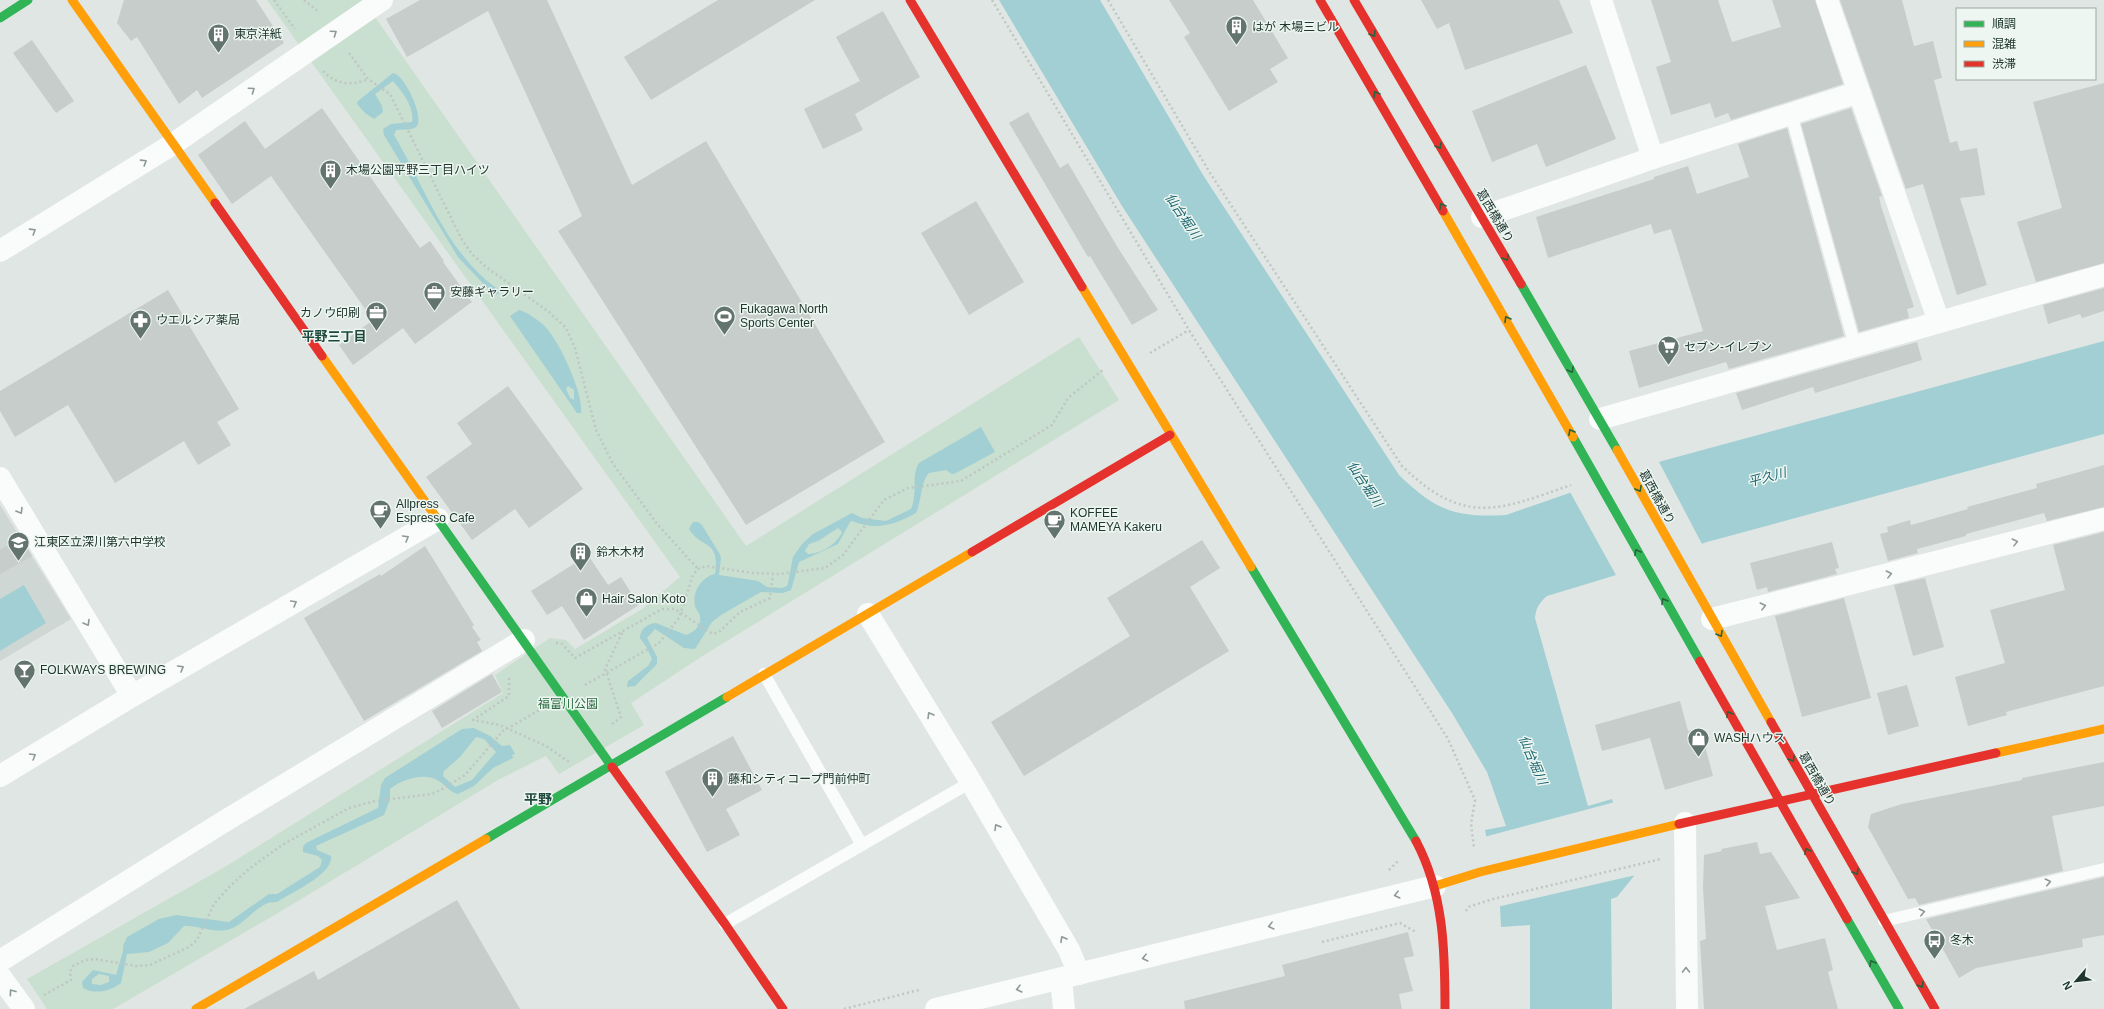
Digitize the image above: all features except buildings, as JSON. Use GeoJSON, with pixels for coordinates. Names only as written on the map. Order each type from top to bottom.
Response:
{"type":"FeatureCollection","features":[{"type":"Feature","properties":{"kind":"street"},"geometry":{"type":"LineString","coordinates":[[0,18],[28,0]]}},
{"type":"Feature","properties":{"kind":"street"},"geometry":{"type":"LineString","coordinates":[[72,0],[524,640],[587,732],[725,924],[783,1009]]}},
{"type":"Feature","properties":{"kind":"street"},"geometry":{"type":"LineString","coordinates":[[910,0],[1170,435],[1409,827],[1424,855],[1435,886],[1444,950],[1445,1009]]}},
{"type":"Feature","properties":{"kind":"street"},"geometry":{"type":"LineString","coordinates":[[1320,0],[1442,206],[1656,586],[1899,1009]]}},
{"type":"Feature","properties":{"kind":"street","name":"葛西橋通り"},"geometry":{"type":"LineString","coordinates":[[1354,0],[1600,419],[1687,576],[1935,1009]]}},
{"type":"Feature","properties":{"kind":"street"},"geometry":{"type":"LineString","coordinates":[[1601,0],[1653,158]]}},
{"type":"Feature","properties":{"kind":"street"},"geometry":{"type":"LineString","coordinates":[[1827,0],[1940,322]]}},
{"type":"Feature","properties":{"kind":"street"},"geometry":{"type":"LineString","coordinates":[[0,251],[173,144],[380,2]]}},
{"type":"Feature","properties":{"kind":"street"},"geometry":{"type":"LineString","coordinates":[[1482,217],[1653,158],[1859,92]]}},
{"type":"Feature","properties":{"kind":"street"},"geometry":{"type":"LineString","coordinates":[[1600,419],[2104,275]]}},
{"type":"Feature","properties":{"kind":"street"},"geometry":{"type":"LineString","coordinates":[[196,1009],[612,766],[764,674],[1170,435]]}},
{"type":"Feature","properties":{"kind":"street"},"geometry":{"type":"LineString","coordinates":[[0,478],[132,696]]}},
{"type":"Feature","properties":{"kind":"street"},"geometry":{"type":"LineString","coordinates":[[0,776],[132,696],[438,519]]}},
{"type":"Feature","properties":{"kind":"street"},"geometry":{"type":"LineString","coordinates":[[1712,619],[2104,519]]}},
{"type":"Feature","properties":{"kind":"street"},"geometry":{"type":"LineString","coordinates":[[868,614],[971,782],[1069,950],[1070,977],[1064,1009]]}},
{"type":"Feature","properties":{"kind":"street"},"geometry":{"type":"LineString","coordinates":[[0,961],[213,828],[524,640]]}},
{"type":"Feature","properties":{"kind":"street"},"geometry":{"type":"LineString","coordinates":[[936,1009],[1435,886],[1487,870],[1630,835],[2104,729]]}},
{"type":"Feature","properties":{"kind":"street"},"geometry":{"type":"LineString","coordinates":[[1685,823],[1687,1009]]}},
{"type":"Feature","properties":{"kind":"street"},"geometry":{"type":"LineString","coordinates":[[0,976],[24,1008]]}},
{"type":"Feature","properties":{"kind":"lane"},"geometry":{"type":"LineString","coordinates":[[1791,114],[1855,346]]}},
{"type":"Feature","properties":{"kind":"lane"},"geometry":{"type":"LineString","coordinates":[[764,674],[862,845]]}},
{"type":"Feature","properties":{"kind":"lane"},"geometry":{"type":"LineString","coordinates":[[725,924],[971,782]]}},
{"type":"Feature","properties":{"kind":"lane"},"geometry":{"type":"LineString","coordinates":[[1884,921],[2104,869]]}},
{"type":"Feature","properties":{"kind":"path"},"geometry":{"type":"LineString","coordinates":[[274,0],[306,52],[324,73],[334,80],[350,85],[368,79]]}},
{"type":"Feature","properties":{"kind":"path"},"geometry":{"type":"LineString","coordinates":[[304,0],[322,14]]}},
{"type":"Feature","properties":{"kind":"path"},"geometry":{"type":"LineString","coordinates":[[992,0],[1189,330],[1448,739],[1475,800],[1472,824],[1474,849]]}},
{"type":"Feature","properties":{"kind":"path"},"geometry":{"type":"LineString","coordinates":[[1108,0],[1210,172],[1402,466],[1422,486],[1450,502],[1476,508],[1501,508],[1574,484]]}},
{"type":"Feature","properties":{"kind":"path"},"geometry":{"type":"LineString","coordinates":[[347,50],[368,79],[390,94],[462,240],[472,254],[486,267],[549,312],[566,328],[575,348],[596,430],[614,464],[658,526],[698,569]]}},
{"type":"Feature","properties":{"kind":"path"},"geometry":{"type":"LineString","coordinates":[[1149,354],[1189,330]]}},
{"type":"Feature","properties":{"kind":"path"},"geometry":{"type":"LineString","coordinates":[[582,687],[659,643],[671,628],[680,612],[692,575],[698,569],[706,566],[721,567],[753,573],[773,574],[796,573],[822,569],[836,562],[843,555],[884,500],[902,490],[961,481],[1048,428],[1059,414],[1068,398],[1103,370]]}},
{"type":"Feature","properties":{"kind":"path"},"geometry":{"type":"LineString","coordinates":[[550,644],[562,644],[575,658],[662,609],[670,608],[680,612],[713,634],[719,632],[740,612],[766,602],[770,598],[773,574]]}},
{"type":"Feature","properties":{"kind":"path"},"geometry":{"type":"LineString","coordinates":[[609,726],[621,717],[606,669],[623,631]]}},
{"type":"Feature","properties":{"kind":"path"},"geometry":{"type":"LineString","coordinates":[[509,676],[509,696],[473,720],[500,725],[546,746],[569,762],[574,759]]}},
{"type":"Feature","properties":{"kind":"path"},"geometry":{"type":"LineString","coordinates":[[24,1008],[72,980],[70,972],[73,966],[85,960],[101,959],[143,966],[157,963],[189,947],[196,940],[203,928],[214,904],[249,869],[282,845],[348,808],[380,800],[432,794],[446,787],[465,775],[490,744],[507,729],[544,707]]}},
{"type":"Feature","properties":{"kind":"path"},"geometry":{"type":"LineString","coordinates":[[1383,872],[1391,870],[1400,858]]}},
{"type":"Feature","properties":{"kind":"path"},"geometry":{"type":"LineString","coordinates":[[1494,899],[1663,858]]}},
{"type":"Feature","properties":{"kind":"path"},"geometry":{"type":"LineString","coordinates":[[1315,944],[1400,923],[1419,934]]}},
{"type":"Feature","properties":{"kind":"path"},"geometry":{"type":"LineString","coordinates":[[844,1009],[926,988]]}},
{"type":"Feature","properties":{"kind":"shaded area","name":"江東区立深川第六中学校"},"geometry":{"type":"Polygon","coordinates":[[[0,505],[71,619],[0,661],[0,505]]]}},
{"type":"Feature","properties":{"kind":"green space","name":"福富川公園"},"geometry":{"type":"Polygon","coordinates":[[[267,0],[363,0],[746,546],[1079,337],[1119,400],[704,655],[631,703],[644,725],[559,774],[546,756],[498,780],[278,913],[113,1009],[47,1009],[27,979],[223,868],[503,693],[495,675],[550,638],[566,640],[575,649],[642,609],[680,577],[267,0]]]}},
{"type":"Feature","properties":{"kind":"water"},"geometry":{"type":"Polygon","coordinates":[[[999,0],[1100,0],[1203,175],[1399,475],[1435,504],[1447,509],[1473,515],[1506,515],[1662,461],[2104,341],[2104,434],[1707,542],[1613,576],[1547,596],[1540,603],[1536,611],[1535,618],[1588,806],[1612,799],[1634,876],[1617,897],[1611,899],[1612,1009],[1530,1009],[1530,925],[1501,927],[1500,907],[1485,830],[1506,826],[1487,772],[1452,713],[1122,206],[999,0]]]}},
{"type":"Feature","properties":{"kind":"water"},"geometry":{"type":"Polygon","coordinates":[[[393,73],[402,80],[412,96],[418,114],[417,126],[415,128],[396,130],[394,135],[427,198],[451,239],[465,258],[481,275],[499,290],[499,293],[496,295],[491,292],[458,257],[384,135],[383,129],[391,124],[412,122],[412,111],[400,90],[393,81],[375,94],[382,106],[383,112],[374,119],[365,113],[357,104],[358,101],[393,73]]]}},
{"type":"Feature","properties":{"kind":"water"},"geometry":{"type":"Polygon","coordinates":[[[519,310],[545,326],[564,357],[575,382],[579,394],[581,413],[577,413],[510,316],[519,310]],[[568,386],[566,389],[570,398],[574,400],[574,390],[568,386]]]}},
{"type":"Feature","properties":{"kind":"water"},"geometry":{"type":"Polygon","coordinates":[[[981,427],[995,452],[956,473],[952,474],[946,470],[929,473],[924,481],[916,513],[900,521],[877,526],[869,526],[852,521],[850,522],[838,544],[799,562],[791,590],[783,593],[761,592],[721,615],[712,622],[695,649],[684,648],[655,629],[647,638],[657,657],[657,664],[635,686],[627,687],[628,681],[648,666],[652,659],[640,638],[641,632],[645,628],[650,624],[656,623],[686,635],[694,631],[700,623],[700,616],[695,606],[695,595],[702,581],[715,574],[716,563],[713,550],[694,536],[689,529],[693,522],[698,522],[702,525],[719,553],[721,558],[719,575],[758,581],[767,587],[782,588],[787,586],[793,557],[802,544],[813,534],[852,513],[862,518],[886,521],[911,509],[914,497],[915,473],[919,463],[981,427]],[[838,528],[818,541],[809,544],[805,551],[808,554],[813,554],[828,548],[842,532],[838,528]]]}},
{"type":"Feature","properties":{"kind":"water"},"geometry":{"type":"Polygon","coordinates":[[[24,585],[46,623],[0,651],[0,599],[24,585]]]}},
{"type":"Feature","properties":{"kind":"water"},"geometry":{"type":"Polygon","coordinates":[[[474,728],[490,736],[502,746],[510,745],[515,754],[512,755],[513,758],[493,768],[474,786],[458,794],[452,792],[440,782],[426,777],[412,778],[394,786],[390,789],[390,799],[384,815],[316,846],[317,850],[331,856],[330,863],[326,870],[301,888],[277,902],[269,903],[263,906],[240,924],[230,929],[213,930],[184,926],[168,943],[149,952],[127,954],[121,983],[117,986],[98,992],[83,988],[82,982],[93,970],[116,975],[123,946],[127,937],[159,919],[176,915],[229,922],[269,894],[277,894],[320,867],[322,860],[318,856],[303,852],[303,847],[306,843],[378,808],[381,785],[385,778],[462,729],[474,728]],[[476,737],[460,757],[444,771],[443,776],[455,787],[472,780],[496,752],[484,739],[476,737]],[[99,974],[92,979],[92,984],[101,985],[109,982],[109,976],[99,974]]]}},
{"type":"Feature","properties":{"kind":"pier"},"geometry":{"type":"Polygon","coordinates":[[[1658,460],[1703,546],[1617,577],[1570,492],[1658,460]]]}},
{"type":"Feature","properties":{"kind":"pier"},"geometry":{"type":"Polygon","coordinates":[[[1615,802],[1636,875],[1497,907],[1484,837],[1615,802]]]}},
{"type":"Feature","properties":{"kind":"traffic: fast"},"geometry":{"type":"LineString","coordinates":[[0,18],[28,0]]}},
{"type":"Feature","properties":{"kind":"traffic: fast"},"geometry":{"type":"LineString","coordinates":[[1521,284],[1617,450]]}},
{"type":"Feature","properties":{"kind":"traffic: fast"},"geometry":{"type":"LineString","coordinates":[[1573,437],[1700,661]]}},
{"type":"Feature","properties":{"kind":"traffic: fast"},"geometry":{"type":"LineString","coordinates":[[436,517],[612,767]]}},
{"type":"Feature","properties":{"kind":"traffic: fast"},"geometry":{"type":"LineString","coordinates":[[1251,567],[1416,841]]}},
{"type":"Feature","properties":{"kind":"traffic: fast"},"geometry":{"type":"LineString","coordinates":[[486,839],[727,697]]}},
{"type":"Feature","properties":{"kind":"traffic: fast"},"geometry":{"type":"LineString","coordinates":[[1847,919],[1899,1009]]}},
{"type":"Feature","properties":{"kind":"traffic: slow"},"geometry":{"type":"LineString","coordinates":[[72,0],[215,203]]}},
{"type":"Feature","properties":{"kind":"traffic: slow"},"geometry":{"type":"LineString","coordinates":[[1443,211],[1573,437]]}},
{"type":"Feature","properties":{"kind":"traffic: slow"},"geometry":{"type":"LineString","coordinates":[[1082,287],[1251,567]]}},
{"type":"Feature","properties":{"kind":"traffic: slow"},"geometry":{"type":"LineString","coordinates":[[322,356],[436,517]]}},
{"type":"Feature","properties":{"kind":"traffic: slow"},"geometry":{"type":"LineString","coordinates":[[1617,450],[1771,722]]}},
{"type":"Feature","properties":{"kind":"traffic: slow"},"geometry":{"type":"LineString","coordinates":[[727,697],[972,552]]}},
{"type":"Feature","properties":{"kind":"traffic: slow"},"geometry":{"type":"LineString","coordinates":[[1996,753],[2104,729]]}},
{"type":"Feature","properties":{"kind":"traffic: slow"},"geometry":{"type":"LineString","coordinates":[[1435,886],[1480,872],[1679,824]]}},
{"type":"Feature","properties":{"kind":"traffic: slow"},"geometry":{"type":"LineString","coordinates":[[196,1009],[486,839]]}},
{"type":"Feature","properties":{"kind":"traffic: jam"},"geometry":{"type":"LineString","coordinates":[[910,0],[1082,287]]}},
{"type":"Feature","properties":{"kind":"traffic: jam"},"geometry":{"type":"LineString","coordinates":[[1320,0],[1443,211]]}},
{"type":"Feature","properties":{"kind":"traffic: jam"},"geometry":{"type":"LineString","coordinates":[[1354,0],[1521,284]]}},
{"type":"Feature","properties":{"kind":"traffic: jam"},"geometry":{"type":"LineString","coordinates":[[215,203],[322,356]]}},
{"type":"Feature","properties":{"kind":"traffic: jam"},"geometry":{"type":"LineString","coordinates":[[972,552],[1170,435]]}},
{"type":"Feature","properties":{"kind":"traffic: jam"},"geometry":{"type":"LineString","coordinates":[[1700,661],[1847,919]]}},
{"type":"Feature","properties":{"kind":"traffic: jam"},"geometry":{"type":"LineString","coordinates":[[1771,722],[1935,1009]]}},
{"type":"Feature","properties":{"kind":"traffic: jam"},"geometry":{"type":"LineString","coordinates":[[1679,824],[1996,753]]}},
{"type":"Feature","properties":{"kind":"traffic: jam"},"geometry":{"type":"LineString","coordinates":[[612,767],[725,924],[783,1009]]}},
{"type":"Feature","properties":{"kind":"traffic: jam"},"geometry":{"type":"LineString","coordinates":[[1416,841],[1432,881],[1441,923],[1445,1009]]}},
{"type":"Feature","properties":{"kind":"place","name":"はが 木場三ビル"},"geometry":{"type":"Point","coordinates":[1236,46]}},
{"type":"Feature","properties":{"kind":"place","name":"東京洋紙"},"geometry":{"type":"Point","coordinates":[219,54]}},
{"type":"Feature","properties":{"kind":"place","name":"木場公園平野三丁目ハイツ"},"geometry":{"type":"Point","coordinates":[330,190]}},
{"type":"Feature","properties":{"kind":"place","name":"安藤ギャラリー"},"geometry":{"type":"Point","coordinates":[434,312]}},
{"type":"Feature","properties":{"kind":"place","name":"カノウ印刷"},"geometry":{"type":"Point","coordinates":[376,332]}},
{"type":"Feature","properties":{"kind":"place","name":"Fukagawa North Sports Center"},"geometry":{"type":"Point","coordinates":[724,336]}},
{"type":"Feature","properties":{"kind":"place","name":"ウエルシア薬局"},"geometry":{"type":"Point","coordinates":[141,340]}},
{"type":"Feature","properties":{"kind":"place","name":"セブン-イレブン"},"geometry":{"type":"Point","coordinates":[1668,366]}},
{"type":"Feature","properties":{"kind":"place","name":"Allpress Espresso Cafe"},"geometry":{"type":"Point","coordinates":[380,530]}},
{"type":"Feature","properties":{"kind":"place","name":"KOFFEE MAMEYA Kakeru"},"geometry":{"type":"Point","coordinates":[1054,540]}},
{"type":"Feature","properties":{"kind":"place","name":"江東区立深川第六中学校"},"geometry":{"type":"Point","coordinates":[18,562]}},
{"type":"Feature","properties":{"kind":"place","name":"鈴木木材"},"geometry":{"type":"Point","coordinates":[580,572]}},
{"type":"Feature","properties":{"kind":"place","name":"Hair Salon Koto"},"geometry":{"type":"Point","coordinates":[587,618]}},
{"type":"Feature","properties":{"kind":"place","name":"FOLKWAYS BREWING"},"geometry":{"type":"Point","coordinates":[24,690]}},
{"type":"Feature","properties":{"kind":"place","name":"WASHハウス"},"geometry":{"type":"Point","coordinates":[1698,758]}},
{"type":"Feature","properties":{"kind":"place","name":"藤和シティコープ門前仲町"},"geometry":{"type":"Point","coordinates":[712,798]}},
{"type":"Feature","properties":{"kind":"place","name":"冬木"},"geometry":{"type":"Point","coordinates":[1935,960]}},
{"type":"Feature","properties":{"kind":"district","name":"平野三丁目"},"geometry":{"type":"Point","coordinates":[334,336]}},
{"type":"Feature","properties":{"kind":"district","name":"平野"},"geometry":{"type":"Point","coordinates":[538,799]}},
{"type":"Feature","properties":{"kind":"water label","name":"仙台堀川"},"geometry":{"type":"Point","coordinates":[1183,216]}},
{"type":"Feature","properties":{"kind":"water label","name":"平久川"},"geometry":{"type":"Point","coordinates":[1767,477]}},
{"type":"Feature","properties":{"kind":"water label","name":"仙台堀川"},"geometry":{"type":"Point","coordinates":[1365,484]}},
{"type":"Feature","properties":{"kind":"water label","name":"仙台堀川"},"geometry":{"type":"Point","coordinates":[1533,760]}}]}
